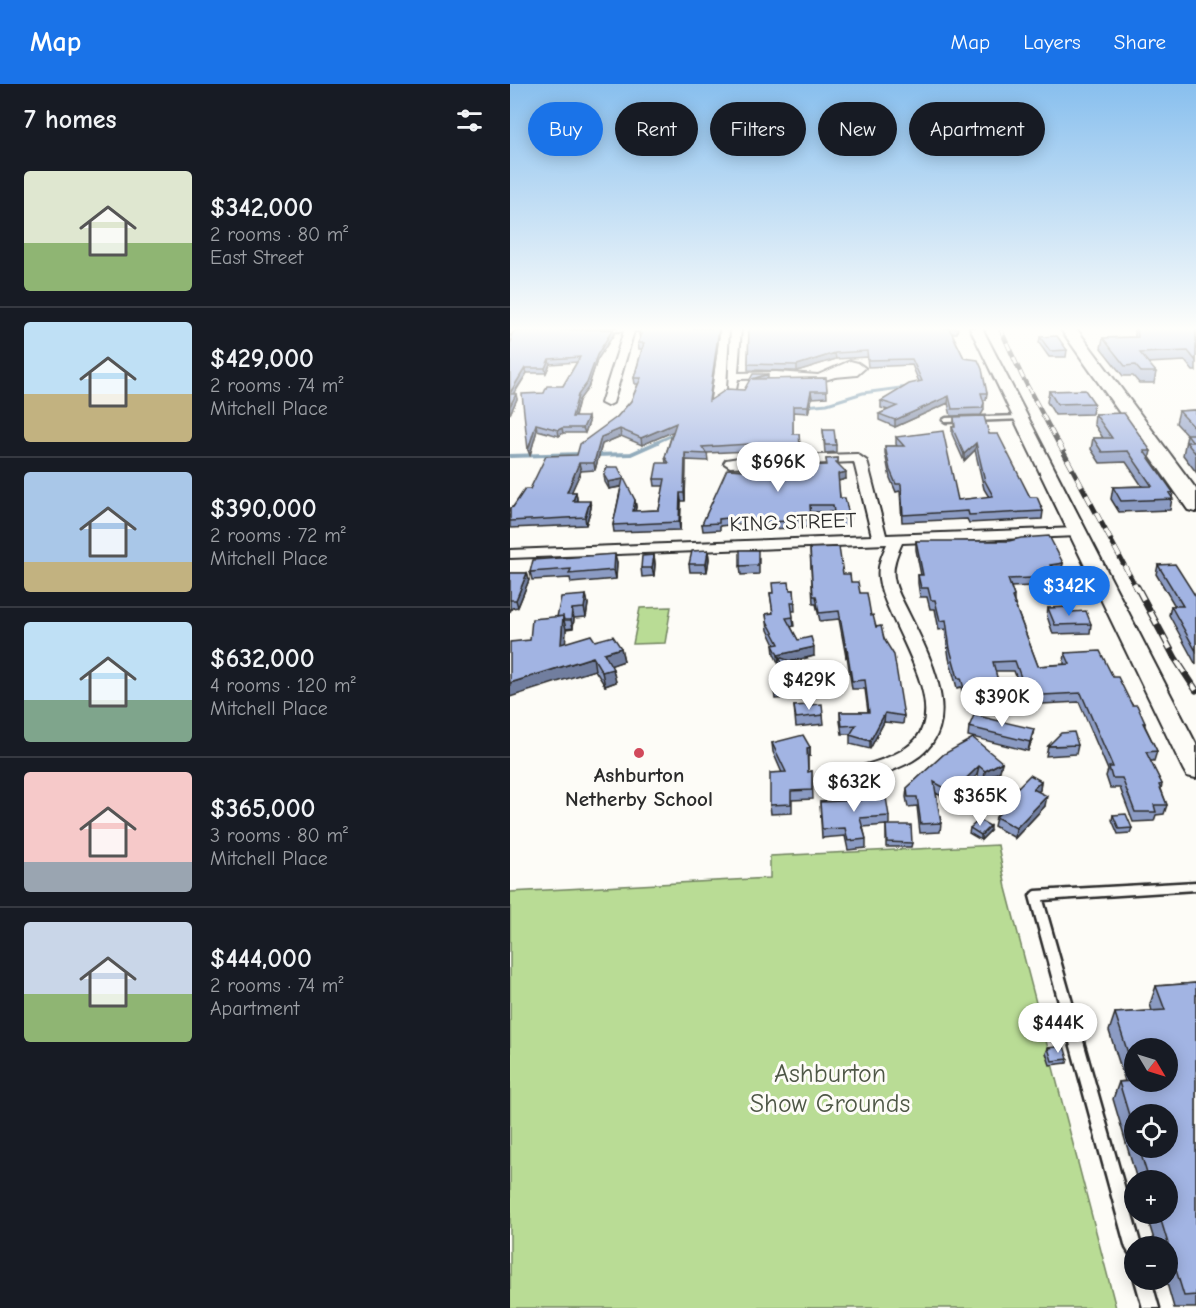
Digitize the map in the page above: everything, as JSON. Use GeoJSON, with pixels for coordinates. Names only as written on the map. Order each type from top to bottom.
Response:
{"type":"FeatureCollection","features":[{"type":"Feature","properties":{"kind":"highway"},"geometry":{"type":"LineString","coordinates":[[1109,385],[1196,505]]}},
{"type":"Feature","properties":{"kind":"main road"},"geometry":{"type":"LineString","coordinates":[[1005,385],[1196,768]]}},
{"type":"Feature","properties":{"kind":"street"},"geometry":{"type":"LineString","coordinates":[[607,403],[612,385]]}},
{"type":"Feature","properties":{"kind":"street"},"geometry":{"type":"LineString","coordinates":[[730,464],[745,461],[851,457],[861,461],[889,539],[888,588],[925,670],[934,716],[929,733],[916,749],[901,759],[861,774]]}},
{"type":"Feature","properties":{"kind":"street","name":"KING STREET"},"geometry":{"type":"LineString","coordinates":[[510,554],[1078,532]]}},
{"type":"Feature","properties":{"kind":"lane"},"geometry":{"type":"LineString","coordinates":[[946,420],[1021,418]]}},
{"type":"Feature","properties":{"kind":"lane"},"geometry":{"type":"LineString","coordinates":[[1131,1236],[1036,896],[1196,886]]}},
{"type":"Feature","properties":{"kind":"lane"},"geometry":{"type":"LineString","coordinates":[[1146,1290],[1151,1308]]}},
{"type":"Feature","properties":{"kind":"green space"},"geometry":{"type":"Polygon","coordinates":[[[671,607],[665,643],[633,644],[640,608],[671,607]]]}},
{"type":"Feature","properties":{"kind":"green space","name":"Ashburton Show Grounds"},"geometry":{"type":"Polygon","coordinates":[[[998,845],[1006,888],[1116,1308],[510,1308],[510,892],[770,878],[770,856],[998,845]]]}},
{"type":"Feature","properties":{"kind":"building"},"geometry":{"type":"Polygon","coordinates":[[[585,385],[578,395],[572,417],[588,417],[583,428],[558,430],[536,424],[528,450],[522,394],[544,393],[547,386],[585,385]]]}},
{"type":"Feature","properties":{"kind":"building"},"geometry":{"type":"Polygon","coordinates":[[[638,385],[711,385],[709,401],[727,389],[744,390],[747,385],[827,385],[827,391],[811,391],[808,406],[793,406],[793,434],[799,434],[800,446],[748,448],[749,444],[702,447],[707,454],[685,453],[684,493],[680,493],[679,522],[613,525],[623,479],[608,482],[604,475],[607,467],[618,467],[635,500],[633,511],[659,510],[665,479],[654,479],[657,463],[669,463],[665,457],[676,423],[641,438],[620,429],[601,437],[594,463],[579,463],[567,492],[576,492],[573,501],[590,501],[585,517],[510,521],[510,508],[525,489],[530,489],[546,456],[577,455],[580,444],[617,417],[631,401],[638,385]]]}},
{"type":"Feature","properties":{"kind":"building"},"geometry":{"type":"Polygon","coordinates":[[[907,385],[985,385],[987,393],[981,393],[984,403],[982,408],[952,409],[949,396],[895,420],[879,414],[897,406],[881,401],[907,385]]]}},
{"type":"Feature","properties":{"kind":"building"},"geometry":{"type":"Polygon","coordinates":[[[1085,390],[1094,403],[1057,404],[1049,391],[1085,390]]]}},
{"type":"Feature","properties":{"kind":"building"},"geometry":{"type":"Polygon","coordinates":[[[510,394],[516,394],[510,406],[510,394]]]}},
{"type":"Feature","properties":{"kind":"building"},"geometry":{"type":"Polygon","coordinates":[[[1196,410],[1196,429],[1179,411],[1196,410]]]}},
{"type":"Feature","properties":{"kind":"building"},"geometry":{"type":"Polygon","coordinates":[[[1124,413],[1151,451],[1144,451],[1173,492],[1169,493],[1173,499],[1121,501],[1113,487],[1152,486],[1128,451],[1102,452],[1093,438],[1112,438],[1095,414],[1124,413]]]}},
{"type":"Feature","properties":{"kind":"building"},"geometry":{"type":"Polygon","coordinates":[[[984,416],[989,434],[998,434],[1030,497],[1037,497],[1043,511],[969,515],[968,511],[903,515],[901,484],[896,484],[890,470],[885,446],[904,446],[896,437],[943,431],[958,500],[993,496],[985,481],[976,443],[964,454],[952,427],[955,427],[954,417],[984,416]]]}},
{"type":"Feature","properties":{"kind":"building"},"geometry":{"type":"Polygon","coordinates":[[[823,430],[834,430],[836,445],[825,445],[823,430]]]}},
{"type":"Feature","properties":{"kind":"building"},"geometry":{"type":"Polygon","coordinates":[[[1187,434],[1196,434],[1196,454],[1186,442],[1193,442],[1187,434]]]}},
{"type":"Feature","properties":{"kind":"building"},"geometry":{"type":"Polygon","coordinates":[[[838,458],[836,462],[846,472],[838,474],[840,498],[845,498],[850,519],[835,520],[833,505],[810,505],[811,520],[747,523],[747,516],[719,519],[719,523],[702,524],[727,469],[745,470],[747,462],[761,461],[760,469],[786,469],[786,460],[800,460],[801,466],[827,465],[826,459],[838,458]]]}},
{"type":"Feature","properties":{"kind":"building"},"geometry":{"type":"Polygon","coordinates":[[[1049,536],[1063,563],[1050,565],[1056,577],[1008,579],[1014,596],[1012,597],[1038,666],[1070,664],[1065,653],[1100,651],[1113,677],[1118,677],[1132,705],[1137,705],[1157,751],[1146,752],[1162,784],[1159,785],[1167,805],[1154,805],[1156,812],[1135,812],[1122,778],[1112,778],[1109,767],[1113,767],[1081,693],[967,699],[950,649],[946,620],[940,621],[935,600],[931,600],[928,588],[921,588],[918,575],[923,575],[916,541],[1009,541],[1049,536]],[[1015,661],[993,662],[999,685],[1023,683],[1015,661]]]}},
{"type":"Feature","properties":{"kind":"building"},"geometry":{"type":"Polygon","coordinates":[[[839,547],[843,574],[850,574],[851,582],[858,582],[860,593],[867,593],[871,616],[873,615],[876,627],[881,626],[884,639],[894,655],[904,716],[885,713],[870,741],[850,735],[856,725],[842,726],[840,712],[869,712],[865,680],[852,681],[839,611],[819,613],[816,596],[813,596],[810,548],[839,547]]]}},
{"type":"Feature","properties":{"kind":"building"},"geometry":{"type":"Polygon","coordinates":[[[708,550],[706,564],[689,564],[692,551],[708,550]]]}},
{"type":"Feature","properties":{"kind":"building"},"geometry":{"type":"Polygon","coordinates":[[[740,550],[758,550],[758,565],[740,566],[740,550]]]}},
{"type":"Feature","properties":{"kind":"building"},"geometry":{"type":"Polygon","coordinates":[[[615,554],[614,570],[569,574],[571,569],[530,572],[533,560],[615,554]]]}},
{"type":"Feature","properties":{"kind":"building"},"geometry":{"type":"Polygon","coordinates":[[[654,555],[652,568],[641,568],[642,556],[654,555]]]}},
{"type":"Feature","properties":{"kind":"building"},"geometry":{"type":"Polygon","coordinates":[[[1175,564],[1196,597],[1196,651],[1171,606],[1183,606],[1158,565],[1175,564]]]}},
{"type":"Feature","properties":{"kind":"building"},"geometry":{"type":"Polygon","coordinates":[[[510,573],[527,573],[516,600],[510,600],[510,573]]]}},
{"type":"Feature","properties":{"kind":"building"},"geometry":{"type":"Polygon","coordinates":[[[789,582],[790,590],[794,590],[795,602],[791,602],[793,617],[786,618],[798,640],[811,637],[814,647],[778,655],[773,645],[779,644],[767,621],[766,614],[773,613],[770,593],[773,593],[772,583],[789,582]]]}},
{"type":"Feature","properties":{"kind":"building"},"geometry":{"type":"Polygon","coordinates":[[[586,595],[584,608],[572,609],[571,620],[564,620],[563,616],[557,617],[561,597],[586,595]]]}},
{"type":"Feature","properties":{"kind":"building"},"geometry":{"type":"Polygon","coordinates":[[[1068,607],[1070,612],[1086,611],[1091,624],[1055,625],[1048,608],[1068,607]]]}},
{"type":"Feature","properties":{"kind":"building"},"geometry":{"type":"Polygon","coordinates":[[[563,616],[561,644],[591,635],[595,641],[613,636],[621,648],[604,653],[613,669],[602,672],[593,657],[510,683],[510,642],[530,640],[532,619],[563,616]]]}},
{"type":"Feature","properties":{"kind":"building"},"geometry":{"type":"Polygon","coordinates":[[[779,657],[805,667],[787,684],[788,689],[774,690],[773,679],[785,668],[779,657]]]}},
{"type":"Feature","properties":{"kind":"building"},"geometry":{"type":"Polygon","coordinates":[[[822,704],[823,715],[796,718],[794,706],[822,704]]]}},
{"type":"Feature","properties":{"kind":"building"},"geometry":{"type":"Polygon","coordinates":[[[974,715],[1034,729],[1030,742],[969,727],[974,715]]]}},
{"type":"Feature","properties":{"kind":"building"},"geometry":{"type":"Polygon","coordinates":[[[1074,732],[1078,745],[1048,746],[1061,733],[1074,732]]]}},
{"type":"Feature","properties":{"kind":"building"},"geometry":{"type":"Polygon","coordinates":[[[803,735],[810,747],[807,748],[808,772],[812,771],[812,790],[791,791],[791,804],[770,805],[770,773],[786,772],[772,743],[803,735]]]}},
{"type":"Feature","properties":{"kind":"building"},"geometry":{"type":"Polygon","coordinates":[[[973,738],[1002,762],[985,771],[979,766],[952,792],[934,782],[941,823],[921,824],[917,797],[908,797],[907,788],[944,754],[973,738]]]}},
{"type":"Feature","properties":{"kind":"building"},"geometry":{"type":"Polygon","coordinates":[[[1030,775],[1041,781],[1033,789],[1047,796],[1016,828],[996,817],[1012,800],[1008,797],[1030,775]]]}},
{"type":"Feature","properties":{"kind":"building"},"geometry":{"type":"Polygon","coordinates":[[[874,788],[874,791],[885,791],[889,816],[860,818],[866,839],[848,841],[845,828],[822,829],[820,802],[862,800],[861,789],[874,788]]]}},
{"type":"Feature","properties":{"kind":"building"},"geometry":{"type":"Polygon","coordinates":[[[1126,814],[1132,828],[1119,829],[1113,815],[1126,814]]]}},
{"type":"Feature","properties":{"kind":"building"},"geometry":{"type":"Polygon","coordinates":[[[979,820],[990,826],[981,835],[970,828],[979,820]]]}},
{"type":"Feature","properties":{"kind":"building"},"geometry":{"type":"Polygon","coordinates":[[[886,825],[911,825],[912,843],[887,842],[886,825]]]}},
{"type":"Feature","properties":{"kind":"building"},"geometry":{"type":"Polygon","coordinates":[[[1196,983],[1196,1295],[1184,1296],[1178,1276],[1178,1236],[1166,1236],[1162,1224],[1178,1224],[1178,1170],[1146,1170],[1142,1158],[1178,1158],[1178,1104],[1126,1104],[1119,1082],[1124,1082],[1124,1092],[1178,1092],[1178,1038],[1124,1038],[1124,1041],[1115,1013],[1165,1010],[1156,986],[1196,983]]]}},
{"type":"Feature","properties":{"kind":"building"},"geometry":{"type":"Polygon","coordinates":[[[1064,1046],[1068,1059],[1052,1061],[1048,1048],[1064,1046]]]}},
{"type":"Feature","properties":{"kind":"waterway"},"geometry":{"type":"LineString","coordinates":[[805,406],[827,404],[863,393],[908,387]]}},
{"type":"Feature","properties":{"kind":"waterway"},"geometry":{"type":"LineString","coordinates":[[655,443],[677,433]]}},
{"type":"Feature","properties":{"kind":"waterway"},"geometry":{"type":"LineString","coordinates":[[594,455],[631,454],[658,442]]}},
{"type":"Feature","properties":{"kind":"waterway"},"geometry":{"type":"LineString","coordinates":[[510,456],[583,454]]}},
{"type":"Feature","properties":{"kind":"railway"},"geometry":{"type":"LineString","coordinates":[[1027,385],[1058,443]]}},
{"type":"Feature","properties":{"kind":"railway"},"geometry":{"type":"LineString","coordinates":[[1058,442],[1137,589]]}},
{"type":"Feature","properties":{"kind":"railway"},"geometry":{"type":"LineString","coordinates":[[1137,587],[1175,658],[1196,690]]}},
{"type":"Feature","properties":{"kind":"place","name":"Ashburton Netherby School"},"geometry":{"type":"Point","coordinates":[639,753]}}]}
